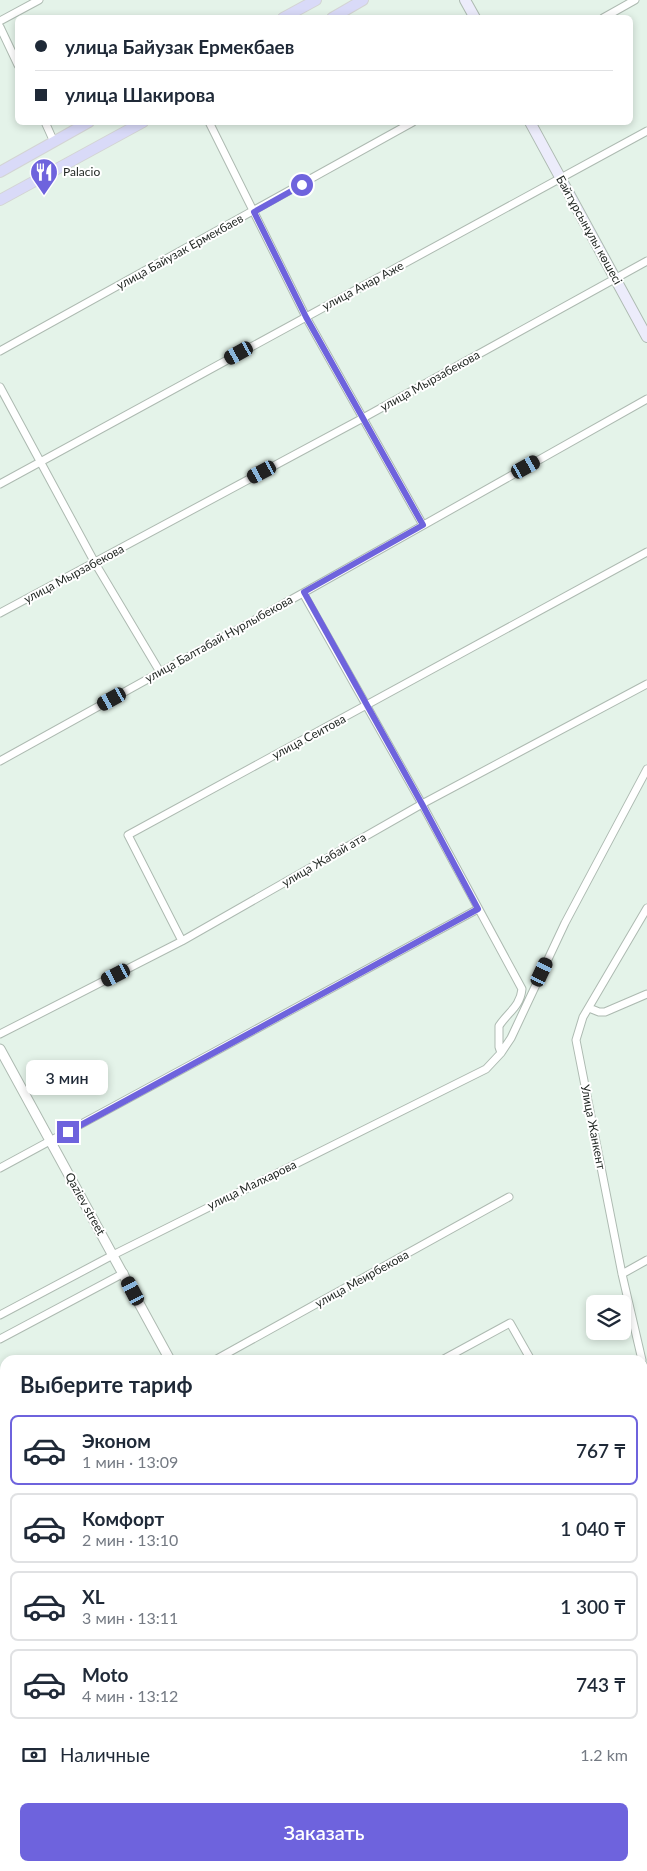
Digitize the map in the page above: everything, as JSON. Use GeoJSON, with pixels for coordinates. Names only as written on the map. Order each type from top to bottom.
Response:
{"type":"FeatureCollection","features":[{"type":"Feature","properties":{"kind":"main road"},"geometry":{"type":"LineString","coordinates":[[288,15],[316,0]]}},
{"type":"Feature","properties":{"kind":"main road"},"geometry":{"type":"LineString","coordinates":[[337,15],[363,0]]}},
{"type":"Feature","properties":{"kind":"main road"},"geometry":{"type":"LineString","coordinates":[[465,0],[472,15]]}},
{"type":"Feature","properties":{"kind":"main road"},"geometry":{"type":"LineString","coordinates":[[0,172],[85,125]]}},
{"type":"Feature","properties":{"kind":"main road"},"geometry":{"type":"LineString","coordinates":[[0,200],[138,125]]}},
{"type":"Feature","properties":{"kind":"main road","name":"Байтұрсынұлы көшесі"},"geometry":{"type":"LineString","coordinates":[[532,125],[647,337]]}},
{"type":"Feature","properties":{"kind":"street"},"geometry":{"type":"LineString","coordinates":[[0,21],[39,0]]}},
{"type":"Feature","properties":{"kind":"street"},"geometry":{"type":"LineString","coordinates":[[608,15],[635,0]]}},
{"type":"Feature","properties":{"kind":"street"},"geometry":{"type":"LineString","coordinates":[[0,28],[15,59]]}},
{"type":"Feature","properties":{"kind":"street"},"geometry":{"type":"LineString","coordinates":[[46,125],[54,142]]}},
{"type":"Feature","properties":{"kind":"street"},"geometry":{"type":"LineString","coordinates":[[210,125],[306,317],[423,525]]}},
{"type":"Feature","properties":{"kind":"street","name":"улица Байузак Ермекбаев"},"geometry":{"type":"LineString","coordinates":[[0,351],[254,212],[408,125]]}},
{"type":"Feature","properties":{"kind":"street","name":"улица Анар Аже"},"geometry":{"type":"LineString","coordinates":[[0,484],[647,132]]}},
{"type":"Feature","properties":{"kind":"street","name":"улица Мырзабекова"},"geometry":{"type":"LineString","coordinates":[[0,613],[363,418],[647,261]]}},
{"type":"Feature","properties":{"kind":"street"},"geometry":{"type":"LineString","coordinates":[[0,387],[94,563],[160,672]]}},
{"type":"Feature","properties":{"kind":"street","name":"улица Балтабай Нурлыбекова"},"geometry":{"type":"LineString","coordinates":[[0,761],[647,399]]}},
{"type":"Feature","properties":{"kind":"street","name":"улица Сеитова"},"geometry":{"type":"LineString","coordinates":[[182,941],[128,835],[647,552]]}},
{"type":"Feature","properties":{"kind":"street"},"geometry":{"type":"LineString","coordinates":[[304,592],[522,989],[518,1005],[499,1026],[499,1046],[502,1052]]}},
{"type":"Feature","properties":{"kind":"street","name":"улица Жабай ата"},"geometry":{"type":"LineString","coordinates":[[0,1034],[182,941],[422,804],[647,684]]}},
{"type":"Feature","properties":{"kind":"street","name":"улица Малхарова"},"geometry":{"type":"LineString","coordinates":[[0,1315],[113,1255],[486,1069],[502,1052],[511,1038],[565,923],[647,769]]}},
{"type":"Feature","properties":{"kind":"street","name":"Улица Жанкент"},"geometry":{"type":"LineString","coordinates":[[640,1355],[622,1274],[576,1040],[578,1029],[589,1008],[647,908]]}},
{"type":"Feature","properties":{"kind":"street"},"geometry":{"type":"LineString","coordinates":[[0,1168],[478,909]]}},
{"type":"Feature","properties":{"kind":"street"},"geometry":{"type":"LineString","coordinates":[[589,1008],[605,1012],[647,994]]}},
{"type":"Feature","properties":{"kind":"street","name":"Qaziev street"},"geometry":{"type":"LineString","coordinates":[[0,1049],[167,1355]]}},
{"type":"Feature","properties":{"kind":"street","name":"улица Меирбекова"},"geometry":{"type":"LineString","coordinates":[[223,1355],[509,1198]]}},
{"type":"Feature","properties":{"kind":"street"},"geometry":{"type":"LineString","coordinates":[[622,1274],[647,1260]]}},
{"type":"Feature","properties":{"kind":"street"},"geometry":{"type":"LineString","coordinates":[[0,1340],[124,1273]]}},
{"type":"Feature","properties":{"kind":"street"},"geometry":{"type":"LineString","coordinates":[[451,1355],[510,1323],[528,1355]]}},
{"type":"Feature","properties":{"kind":"place","name":"Palacio"},"geometry":{"type":"Point","coordinates":[44,196]}},
{"type":"Feature","properties":{"kind":"route"},"geometry":{"type":"LineString","coordinates":[[68,1132],[478,909],[304,592],[423,525],[306,317],[254,212],[302,185]]}}]}
